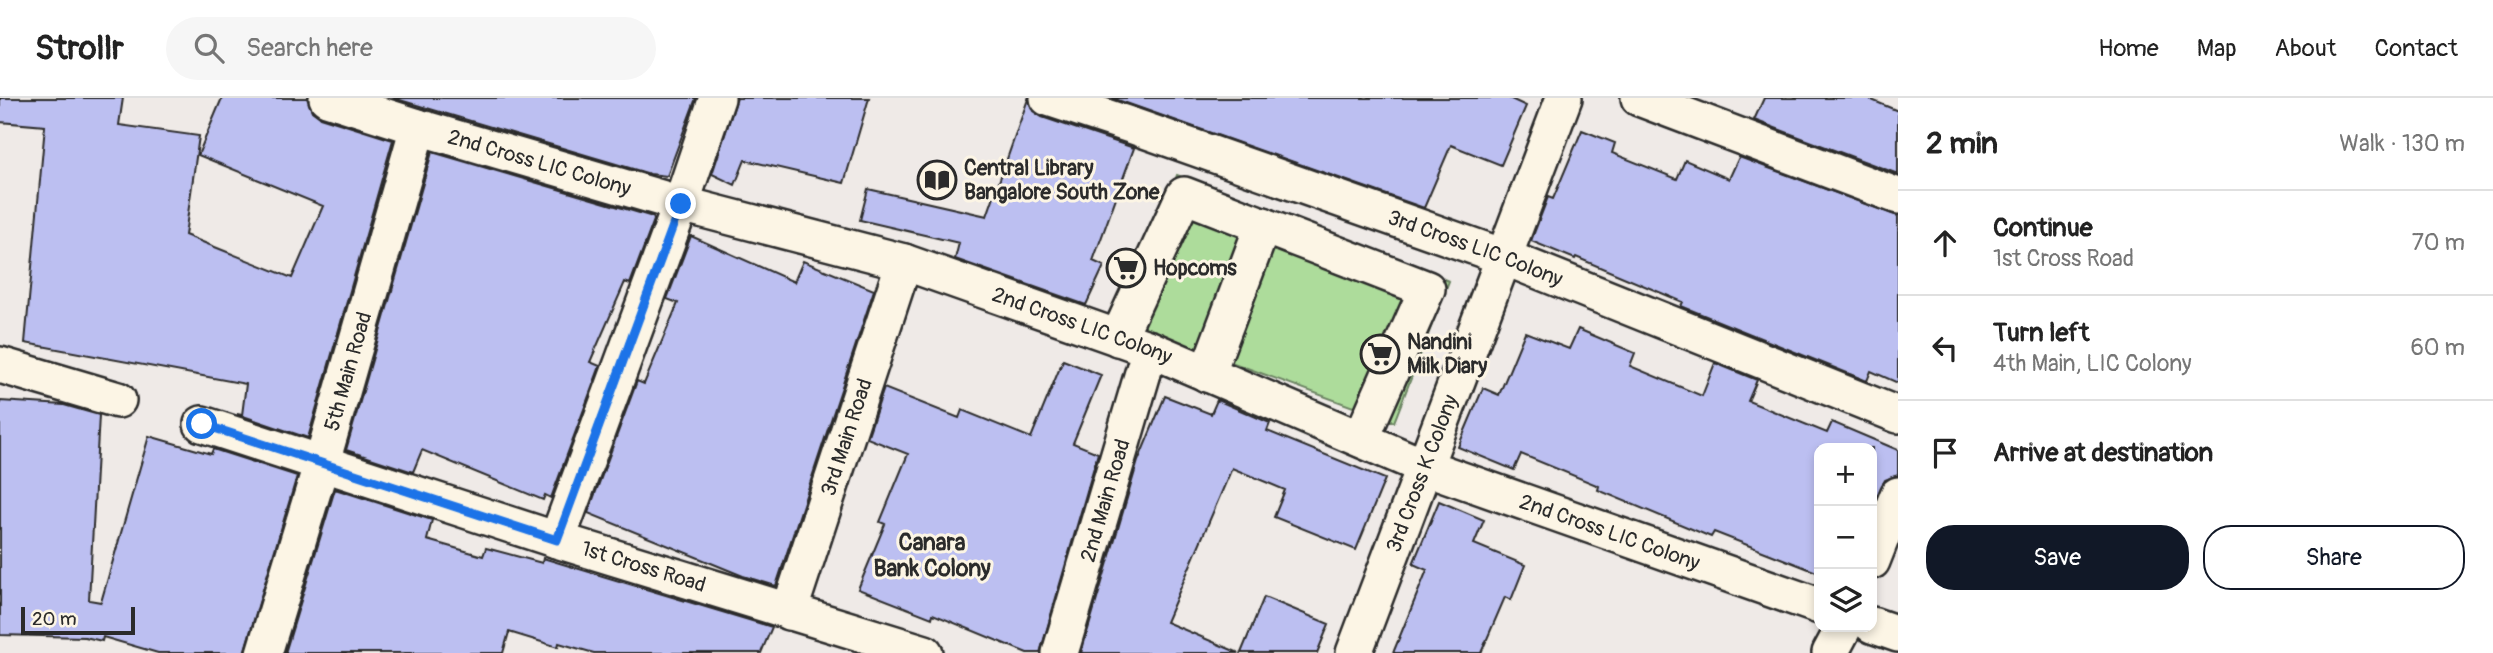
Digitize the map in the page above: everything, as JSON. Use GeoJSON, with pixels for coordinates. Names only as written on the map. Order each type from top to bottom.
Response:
{"type":"FeatureCollection","features":[{"type":"Feature","properties":{"kind":"street","name":"2nd Cross LIC Colony"},"geometry":{"type":"LineString","coordinates":[[327,98],[681,204],[904,262],[1134,343],[1425,467],[1814,604]]}},
{"type":"Feature","properties":{"kind":"street"},"geometry":{"type":"LineString","coordinates":[[557,540],[681,204],[717,98]]}},
{"type":"Feature","properties":{"kind":"street","name":"3rd Cross LIC Colony"},"geometry":{"type":"LineString","coordinates":[[1048,98],[1504,257],[1898,415]]}},
{"type":"Feature","properties":{"kind":"street","name":"3rd Cross K Colony"},"geometry":{"type":"LineString","coordinates":[[1354,653],[1564,98]]}},
{"type":"Feature","properties":{"kind":"street"},"geometry":{"type":"LineString","coordinates":[[1639,98],[1898,196]]}},
{"type":"Feature","properties":{"kind":"street","name":"5th Main Road"},"geometry":{"type":"LineString","coordinates":[[264,653],[418,127]]}},
{"type":"Feature","properties":{"kind":"street"},"geometry":{"type":"LineString","coordinates":[[1300,240],[1319,191]]}},
{"type":"Feature","properties":{"kind":"street","name":"2nd Main Road"},"geometry":{"type":"LineString","coordinates":[[1060,653],[1134,343],[1184,194],[1263,225]]}},
{"type":"Feature","properties":{"kind":"street"},"geometry":{"type":"LineString","coordinates":[[1207,374],[1263,225],[1427,289],[1361,439]]}},
{"type":"Feature","properties":{"kind":"street","name":"3rd Main Road"},"geometry":{"type":"LineString","coordinates":[[789,612],[904,262]]}},
{"type":"Feature","properties":{"kind":"street"},"geometry":{"type":"LineString","coordinates":[[0,365],[118,400]]}},
{"type":"Feature","properties":{"kind":"street","name":"1st Cross Road"},"geometry":{"type":"LineString","coordinates":[[202,424],[557,540],[925,653]]}},
{"type":"Feature","properties":{"kind":"street"},"geometry":{"type":"LineString","coordinates":[[1877,548],[1898,495]]}},
{"type":"Feature","properties":{"kind":"street"},"geometry":{"type":"LineString","coordinates":[[1877,627],[1898,634]]}},
{"type":"Feature","properties":{"kind":"street"},"geometry":{"type":"LineString","coordinates":[[1830,653],[1841,632]]}},
{"type":"Feature","properties":{"kind":"green space"},"geometry":{"type":"Polygon","coordinates":[[[1177,175],[1449,281],[1394,422],[1122,322],[1177,175]]]}},
{"type":"Feature","properties":{"kind":"building"},"geometry":{"type":"Polygon","coordinates":[[[0,98],[123,98],[119,125],[199,136],[185,235],[292,278],[323,206],[198,155],[222,98],[307,98],[312,111],[320,117],[393,140],[308,438],[237,414],[242,415],[246,384],[25,343],[45,126],[0,122],[0,98]]]}},
{"type":"Feature","properties":{"kind":"building"},"geometry":{"type":"Polygon","coordinates":[[[393,98],[696,98],[667,176],[650,174],[393,98]]]}},
{"type":"Feature","properties":{"kind":"building"},"geometry":{"type":"Polygon","coordinates":[[[737,98],[869,98],[844,183],[745,160],[735,185],[712,174],[737,98]]]}},
{"type":"Feature","properties":{"kind":"building"},"geometry":{"type":"Polygon","coordinates":[[[1112,98],[1509,98],[1526,106],[1501,165],[1451,145],[1424,208],[1112,98]]]}},
{"type":"Feature","properties":{"kind":"building"},"geometry":{"type":"Polygon","coordinates":[[[1764,98],[1867,98],[1898,111],[1898,174],[1754,120],[1764,98]]]}},
{"type":"Feature","properties":{"kind":"building"},"geometry":{"type":"Polygon","coordinates":[[[1028,99],[1033,111],[1042,117],[1134,148],[1093,261],[1104,266],[1086,305],[955,259],[959,243],[860,220],[868,189],[987,216],[1028,99]]]}},
{"type":"Feature","properties":{"kind":"building"},"geometry":{"type":"Polygon","coordinates":[[[1582,130],[1615,143],[1612,153],[1677,179],[1685,160],[1729,179],[1739,157],[1898,216],[1898,383],[1871,371],[1867,381],[1681,306],[1683,302],[1576,257],[1575,259],[1531,241],[1548,197],[1553,199],[1582,130]]]}},
{"type":"Feature","properties":{"kind":"building"},"geometry":{"type":"Polygon","coordinates":[[[432,152],[653,217],[630,284],[625,282],[590,362],[600,366],[551,498],[545,495],[543,500],[422,450],[413,472],[346,450],[432,152]]]}},
{"type":"Feature","properties":{"kind":"building"},"geometry":{"type":"Polygon","coordinates":[[[691,236],[794,282],[803,261],[874,290],[776,586],[743,576],[588,513],[637,381],[644,384],[678,303],[667,299],[691,236]]]}},
{"type":"Feature","properties":{"kind":"building"},"geometry":{"type":"Polygon","coordinates":[[[1578,329],[1635,353],[1630,366],[1702,396],[1715,363],[1757,380],[1748,401],[1827,433],[1832,422],[1898,450],[1898,475],[1885,480],[1877,497],[1877,443],[1814,443],[1814,571],[1714,532],[1711,537],[1598,490],[1599,486],[1521,454],[1514,470],[1458,447],[1483,388],[1499,395],[1525,332],[1569,349],[1578,329]]]}},
{"type":"Feature","properties":{"kind":"building"},"geometry":{"type":"Polygon","coordinates":[[[1063,360],[1101,375],[1073,443],[1098,453],[1040,653],[1027,653],[933,614],[932,618],[858,589],[885,524],[880,522],[908,454],[867,438],[884,388],[959,418],[962,410],[1031,438],[1063,360]]]}},
{"type":"Feature","properties":{"kind":"building"},"geometry":{"type":"Polygon","coordinates":[[[1165,396],[1211,414],[1217,400],[1270,423],[1267,431],[1385,479],[1356,550],[1274,517],[1285,490],[1232,468],[1166,622],[1239,653],[1081,653],[1138,461],[1165,396]]]}},
{"type":"Feature","properties":{"kind":"building"},"geometry":{"type":"Polygon","coordinates":[[[0,401],[64,405],[99,415],[89,600],[101,602],[149,436],[211,454],[213,449],[297,476],[244,653],[158,653],[103,637],[102,641],[85,637],[0,635],[0,401]]]}},
{"type":"Feature","properties":{"kind":"building"},"geometry":{"type":"Polygon","coordinates":[[[335,489],[432,520],[427,540],[483,556],[486,548],[542,563],[543,558],[772,627],[761,653],[594,653],[559,643],[558,647],[509,632],[503,653],[285,653],[335,489]]]}},
{"type":"Feature","properties":{"kind":"building"},"geometry":{"type":"Polygon","coordinates":[[[1439,501],[1484,520],[1474,544],[1525,565],[1511,600],[1505,597],[1481,653],[1393,653],[1427,570],[1413,564],[1439,501]]]}},
{"type":"Feature","properties":{"kind":"building"},"geometry":{"type":"Polygon","coordinates":[[[1264,597],[1329,624],[1317,653],[1241,653],[1264,597]]]}},
{"type":"Feature","properties":{"kind":"place","name":"Central Library Bangalore South Zone"},"geometry":{"type":"Point","coordinates":[937,180]}},
{"type":"Feature","properties":{"kind":"place","name":"Hopcoms"},"geometry":{"type":"Point","coordinates":[1126,268]}},
{"type":"Feature","properties":{"kind":"place","name":"Nandini Milk Diary"},"geometry":{"type":"Point","coordinates":[1380,354]}},
{"type":"Feature","properties":{"kind":"district","name":"Canara Bank Colony"},"geometry":{"type":"Point","coordinates":[932,555]}},
{"type":"Feature","properties":{"kind":"route"},"geometry":{"type":"LineString","coordinates":[[202,424],[557,540],[681,204]]}}]}
